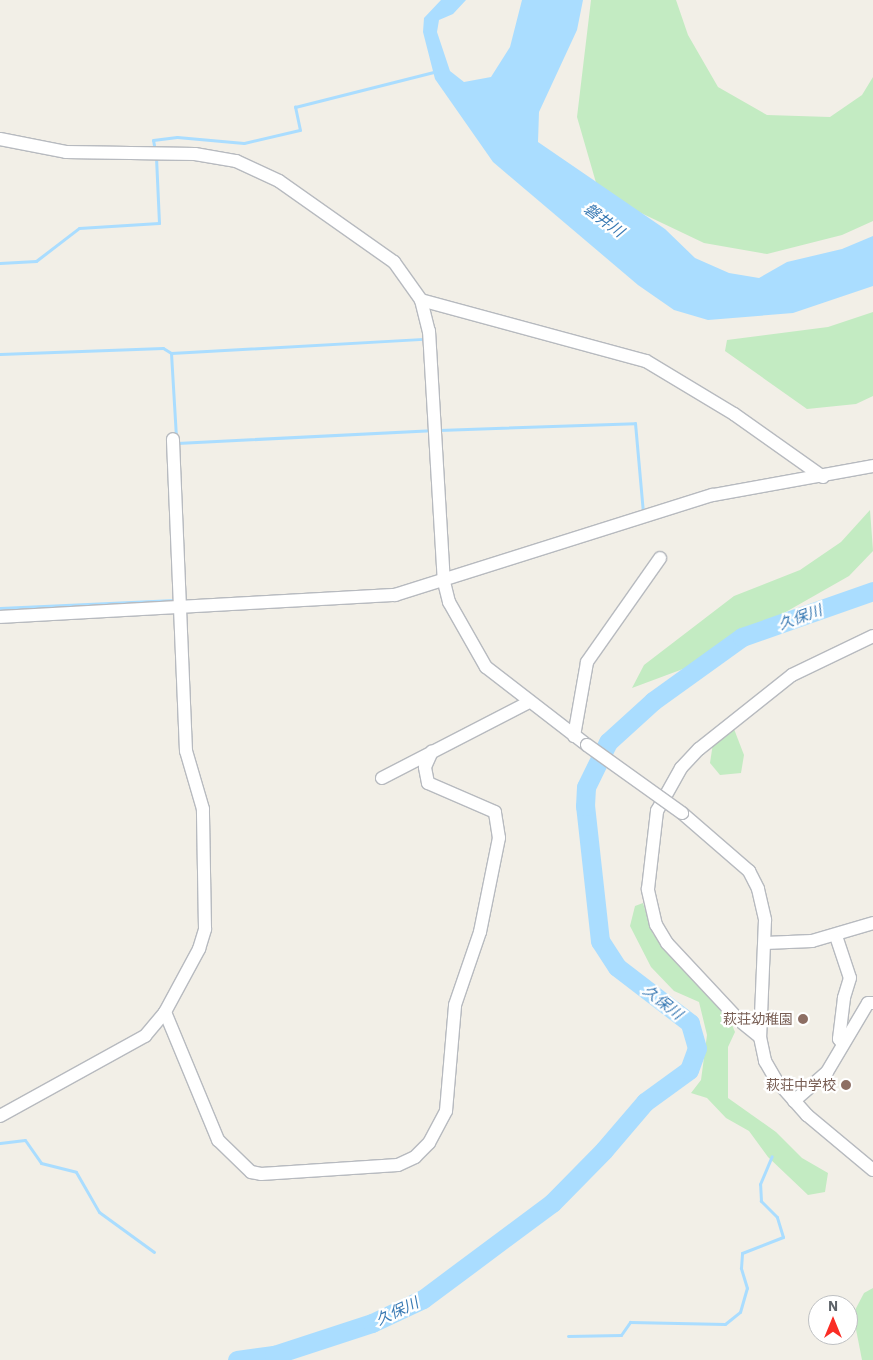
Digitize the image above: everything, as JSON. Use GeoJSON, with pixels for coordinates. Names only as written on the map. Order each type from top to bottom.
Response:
{"type":"FeatureCollection","features":[{"type":"Feature","properties":{"kind":"street"},"geometry":{"type":"LineString","coordinates":[[0,139],[66,152],[194,154],[236,161],[279,181],[350,228],[394,262],[421,300],[428,332],[444,582],[449,602],[473,649],[501,682],[682,814],[748,871],[762,902],[766,943],[760,1036],[765,1061],[794,1102],[835,1142],[873,1170]]}},
{"type":"Feature","properties":{"kind":"street"},"geometry":{"type":"LineString","coordinates":[[421,300],[646,361],[734,414],[822,477]]}},
{"type":"Feature","properties":{"kind":"street"},"geometry":{"type":"LineString","coordinates":[[0,1116],[145,1036],[165,1012],[199,950],[205,929],[203,809],[186,751],[173,439]]}},
{"type":"Feature","properties":{"kind":"street"},"geometry":{"type":"LineString","coordinates":[[0,617],[371,599],[444,582],[713,495],[752,485],[822,477],[873,466]]}},
{"type":"Feature","properties":{"kind":"street"},"geometry":{"type":"LineString","coordinates":[[574,736],[587,662],[660,558]]}},
{"type":"Feature","properties":{"kind":"street"},"geometry":{"type":"LineString","coordinates":[[760,1036],[739,1020],[667,943],[656,925],[648,888],[657,810],[681,768],[698,749],[792,675],[873,636]]}},
{"type":"Feature","properties":{"kind":"street"},"geometry":{"type":"LineString","coordinates":[[382,778],[528,703]]}},
{"type":"Feature","properties":{"kind":"street"},"geometry":{"type":"LineString","coordinates":[[165,1012],[218,1140],[251,1172],[261,1174],[398,1165],[416,1157],[428,1143],[446,1111],[455,1004],[480,932],[499,838],[498,819],[489,807],[449,795],[428,783],[425,767],[432,752]]}},
{"type":"Feature","properties":{"kind":"street"},"geometry":{"type":"LineString","coordinates":[[766,943],[836,936],[873,923]]}},
{"type":"Feature","properties":{"kind":"street"},"geometry":{"type":"LineString","coordinates":[[836,936],[850,978],[844,998],[838,1039],[842,1043]]}},
{"type":"Feature","properties":{"kind":"street"},"geometry":{"type":"LineString","coordinates":[[794,1102],[827,1072],[842,1043],[868,1003],[873,1003]]}},
{"type":"Feature","properties":{"kind":"green space"},"geometry":{"type":"Polygon","coordinates":[[[591,0],[676,0],[688,35],[718,87],[767,115],[830,117],[862,95],[873,77],[873,221],[842,235],[767,254],[704,243],[599,193],[577,117],[591,0]]]}},
{"type":"Feature","properties":{"kind":"green space"},"geometry":{"type":"Polygon","coordinates":[[[873,312],[873,396],[856,404],[807,409],[725,351],[727,340],[828,327],[873,312]]]}},
{"type":"Feature","properties":{"kind":"green space"},"geometry":{"type":"Polygon","coordinates":[[[870,510],[873,551],[849,576],[691,666],[632,688],[644,665],[734,596],[800,570],[841,542],[870,510]]]}},
{"type":"Feature","properties":{"kind":"green space"},"geometry":{"type":"Polygon","coordinates":[[[734,729],[744,755],[741,773],[720,775],[710,763],[713,743],[734,729]]]}},
{"type":"Feature","properties":{"kind":"green space"},"geometry":{"type":"Polygon","coordinates":[[[643,903],[653,934],[728,1015],[735,1032],[728,1047],[728,1098],[776,1132],[802,1158],[828,1173],[825,1192],[808,1195],[768,1157],[749,1131],[726,1118],[707,1098],[691,1093],[701,1080],[707,1035],[699,1002],[674,991],[651,967],[630,926],[635,906],[643,903]]]}},
{"type":"Feature","properties":{"kind":"green space"},"geometry":{"type":"Polygon","coordinates":[[[873,1288],[873,1360],[862,1360],[858,1340],[858,1304],[864,1293],[873,1288]]]}},
{"type":"Feature","properties":{"kind":"water","name":"磐井川"},"geometry":{"type":"Polygon","coordinates":[[[441,0],[466,0],[453,14],[439,20],[437,32],[450,71],[464,82],[491,77],[510,47],[522,0],[583,0],[577,30],[539,112],[538,142],[665,229],[695,258],[729,273],[759,278],[787,262],[842,249],[873,236],[873,286],[793,313],[708,320],[674,310],[638,285],[493,162],[435,79],[423,32],[424,18],[441,0]]]}},
{"type":"Feature","properties":{"kind":"waterway"},"geometry":{"type":"LineString","coordinates":[[155,151],[153,140],[177,137],[244,143],[300,130],[295,107],[437,71]]}},
{"type":"Feature","properties":{"kind":"waterway"},"geometry":{"type":"LineString","coordinates":[[0,263],[36,261],[79,228],[159,223],[156,157]]}},
{"type":"Feature","properties":{"kind":"waterway"},"geometry":{"type":"LineString","coordinates":[[0,354],[163,348],[171,353],[424,339]]}},
{"type":"Feature","properties":{"kind":"waterway"},"geometry":{"type":"LineString","coordinates":[[171,353],[176,437]]}},
{"type":"Feature","properties":{"kind":"waterway"},"geometry":{"type":"LineString","coordinates":[[439,430],[635,423],[643,513]]}},
{"type":"Feature","properties":{"kind":"waterway"},"geometry":{"type":"LineString","coordinates":[[177,443],[431,430]]}},
{"type":"Feature","properties":{"kind":"waterway","name":"久保川"},"geometry":{"type":"LineString","coordinates":[[237,1360],[274,1355],[372,1323],[423,1299],[552,1203],[604,1150],[645,1102],[689,1070],[697,1048],[690,1023],[617,967],[600,941],[585,806],[586,787],[608,742],[653,701],[742,637],[873,591]]}},
{"type":"Feature","properties":{"kind":"waterway"},"geometry":{"type":"LineString","coordinates":[[0,608],[175,600]]}},
{"type":"Feature","properties":{"kind":"waterway"},"geometry":{"type":"LineString","coordinates":[[0,1143],[25,1140],[41,1163],[76,1172],[99,1212],[154,1252]]}},
{"type":"Feature","properties":{"kind":"waterway"},"geometry":{"type":"LineString","coordinates":[[568,1336],[621,1335],[630,1322],[725,1324],[740,1312],[747,1288],[741,1268],[742,1253],[783,1237],[777,1217],[761,1201],[760,1184],[772,1156]]}},
{"type":"Feature","properties":{"kind":"place","name":"萩荘幼稚園"},"geometry":{"type":"Point","coordinates":[803,1019]}},
{"type":"Feature","properties":{"kind":"place","name":"萩荘中学校"},"geometry":{"type":"Point","coordinates":[846,1085]}}]}
